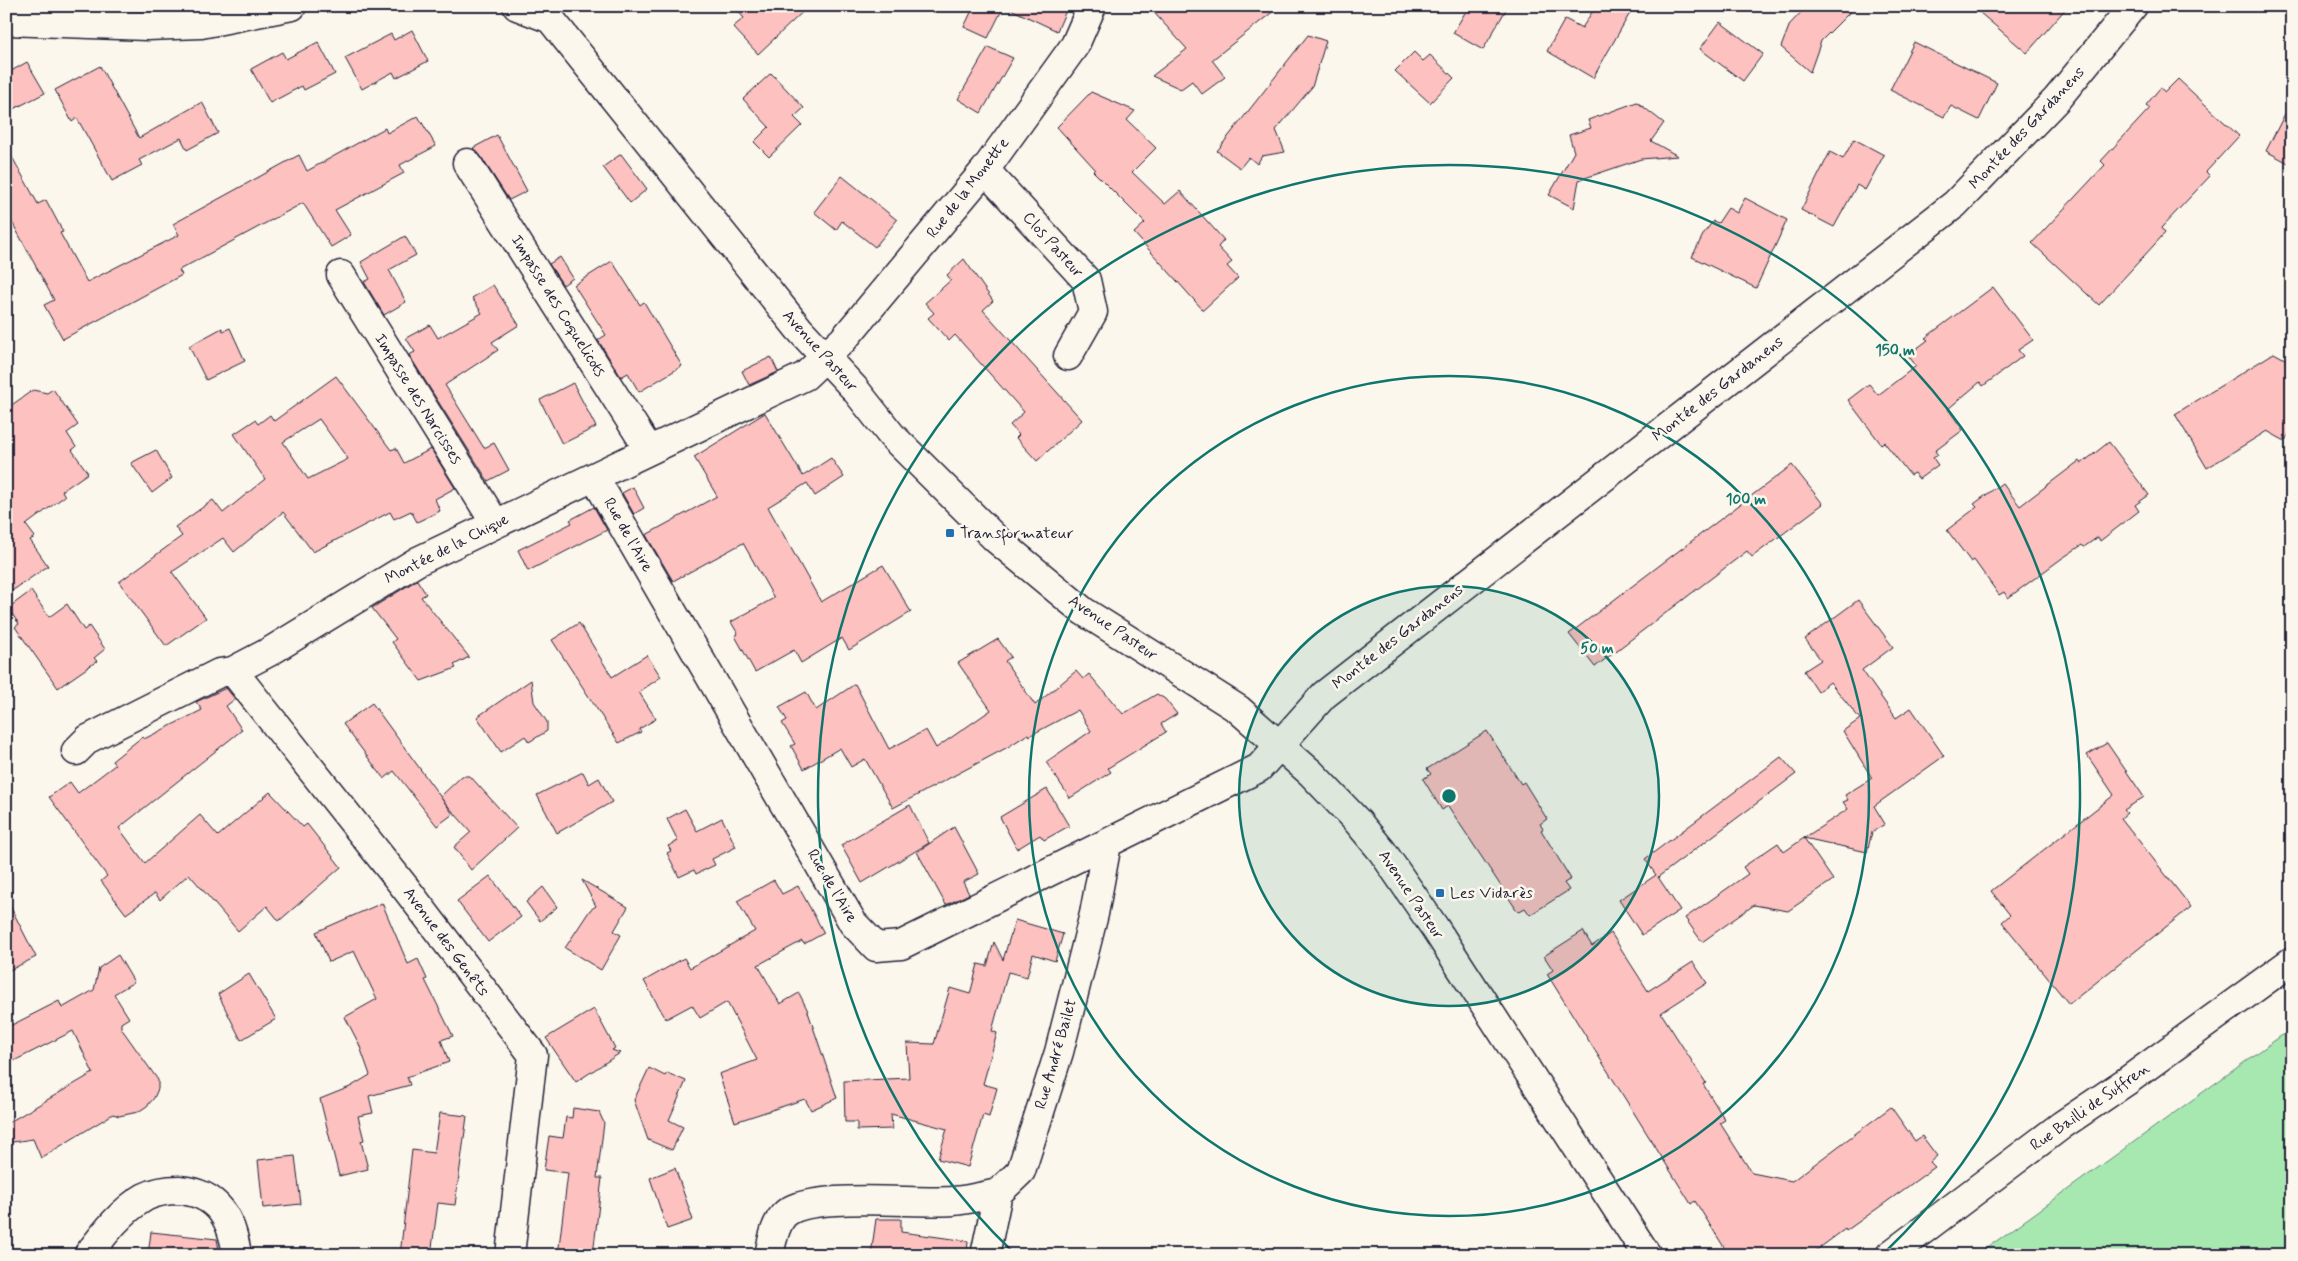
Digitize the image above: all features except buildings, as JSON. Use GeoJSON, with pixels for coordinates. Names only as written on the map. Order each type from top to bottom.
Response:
{"type":"FeatureCollection","features":[{"type":"Feature","properties":{"kind":"street"},"geometry":{"type":"LineString","coordinates":[[6,21],[147,26],[201,24],[292,6]]}},
{"type":"Feature","properties":{"kind":"street","name":"Avenue Pasteur"},"geometry":{"type":"LineString","coordinates":[[517,6],[544,12],[604,84],[798,329],[854,388],[892,436],[996,539],[1083,611],[1238,709],[1311,773],[1357,820],[1382,851],[1435,928],[1647,1255]]}},
{"type":"Feature","properties":{"kind":"street","name":"Rue de la Monette"},"geometry":{"type":"LineString","coordinates":[[825,357],[843,340],[985,170],[1075,45],[1092,6]]}},
{"type":"Feature","properties":{"kind":"street","name":"Montée des Gardanens"},"geometry":{"type":"LineString","coordinates":[[1280,746],[1298,721],[1324,695],[1955,204],[2056,100],[2133,6]]}},
{"type":"Feature","properties":{"kind":"street","name":"Impasse des Coquelicots"},"geometry":{"type":"LineString","coordinates":[[467,163],[649,450]]}},
{"type":"Feature","properties":{"kind":"street","name":"Clos Pasteur"},"geometry":{"type":"LineString","coordinates":[[985,170],[1086,280],[1094,312],[1068,356]]}},
{"type":"Feature","properties":{"kind":"street","name":"Impasse des Narcisses"},"geometry":{"type":"LineString","coordinates":[[341,274],[495,523]]}},
{"type":"Feature","properties":{"kind":"street","name":"Montée de la Chique"},"geometry":{"type":"LineString","coordinates":[[76,751],[88,739],[219,673],[233,671],[269,652],[418,561],[805,376],[825,357]]}},
{"type":"Feature","properties":{"kind":"street","name":"Rue de l'Aire"},"geometry":{"type":"LineString","coordinates":[[595,478],[853,923],[876,947],[901,945],[1107,844],[1259,768],[1280,746]]}},
{"type":"Feature","properties":{"kind":"street","name":"Avenue des Genêts"},"geometry":{"type":"LineString","coordinates":[[233,671],[407,890],[533,1055],[510,1255]]}},
{"type":"Feature","properties":{"kind":"street","name":"Rue André Bailet"},"geometry":{"type":"LineString","coordinates":[[998,1194],[1022,1171],[1059,1052],[1094,914],[1107,844]]}},
{"type":"Feature","properties":{"kind":"street","name":"Rue Bailli de Suffren"},"geometry":{"type":"LineString","coordinates":[[1890,1255],[2062,1125],[2127,1081],[2292,961]]}},
{"type":"Feature","properties":{"kind":"street"},"geometry":{"type":"LineString","coordinates":[[88,1255],[125,1212],[146,1197],[170,1190],[193,1191],[214,1202],[228,1219],[237,1255]]}},
{"type":"Feature","properties":{"kind":"street"},"geometry":{"type":"LineString","coordinates":[[769,1255],[774,1234],[786,1214],[804,1204],[855,1201],[953,1201],[998,1194],[985,1255]]}},
{"type":"Feature","properties":{"kind":"green space"},"geometry":{"type":"Polygon","coordinates":[[[2292,1028],[2292,1255],[1977,1255],[2292,1028]]]}},
{"type":"Feature","properties":{"kind":"place","name":"Transformateur"},"geometry":{"type":"Point","coordinates":[950,533]}},
{"type":"Feature","properties":{"kind":"place","name":"Les Vidarès"},"geometry":{"type":"Point","coordinates":[1440,893]}}]}
